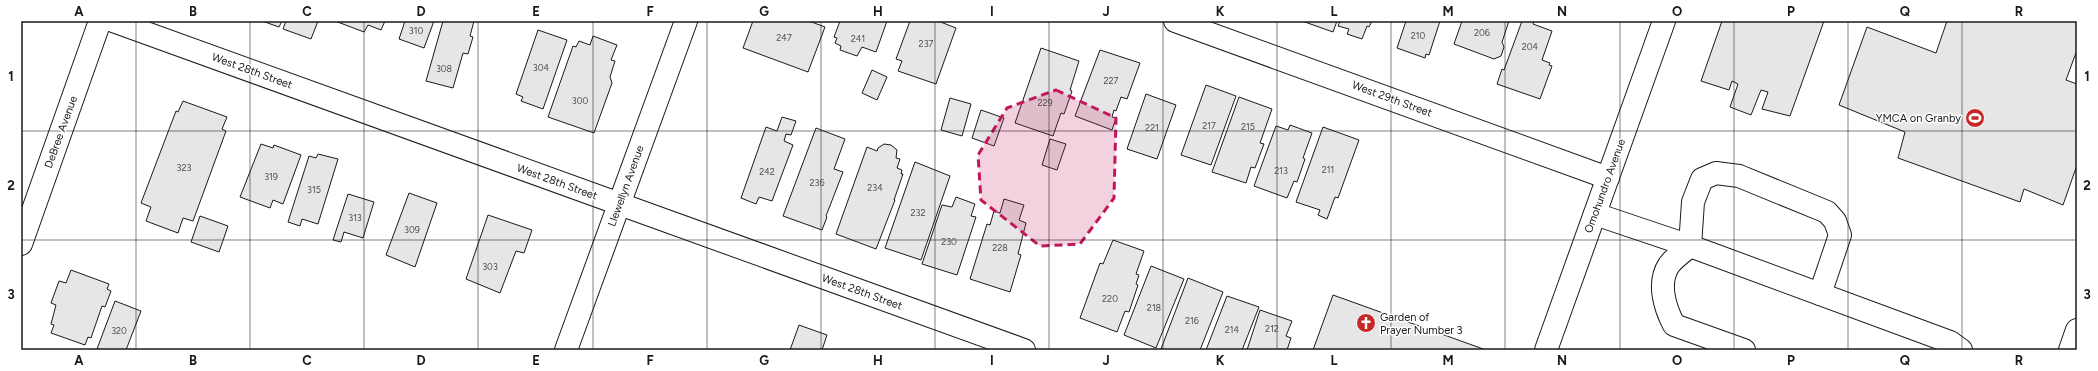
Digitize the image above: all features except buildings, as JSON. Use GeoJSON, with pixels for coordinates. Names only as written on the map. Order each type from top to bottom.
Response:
{"type":"FeatureCollection","features":[{"type":"Feature","properties":{"kind":"street","name":"DeBree Avenue"},"geometry":{"type":"LineString","coordinates":[[21,244],[100,21]]}},
{"type":"Feature","properties":{"kind":"street","name":"West 28th Street"},"geometry":{"type":"LineString","coordinates":[[113,21],[1024,350]]}},
{"type":"Feature","properties":{"kind":"street","name":"Llewellyn Avenue"},"geometry":{"type":"LineString","coordinates":[[566,350],[686,21]]}},
{"type":"Feature","properties":{"kind":"street","name":"West 29th Street"},"geometry":{"type":"LineString","coordinates":[[1175,21],[1608,178]]}},
{"type":"Feature","properties":{"kind":"street","name":"Omohundro Avenue"},"geometry":{"type":"LineString","coordinates":[[1546,350],[1664,21]]}},
{"type":"Feature","properties":{"kind":"street"},"geometry":{"type":"LineString","coordinates":[[1744,350],[1674,325],[1669,315],[1664,293],[1664,276],[1669,264],[1690,246],[1693,202],[1702,179],[1716,173],[1739,176],[1827,212],[1835,221],[1840,235],[1820,294]]}},
{"type":"Feature","properties":{"kind":"street"},"geometry":{"type":"LineString","coordinates":[[1595,214],[1690,246],[1950,342],[1961,350]]}},
{"type":"Feature","properties":{"kind":"highlighted area"},"geometry":{"type":"Polygon","coordinates":[[[1056,90],[1116,118],[1114,198],[1080,244],[1040,246],[981,200],[978,155],[1007,108],[1056,90]]]}},
{"type":"Feature","properties":{"kind":"place","name":"YMCA on Granby"},"geometry":{"type":"Point","coordinates":[1975,118]}},
{"type":"Feature","properties":{"kind":"place","name":"Garden of Prayer Number 3"},"geometry":{"type":"Point","coordinates":[1366,323]}}]}
